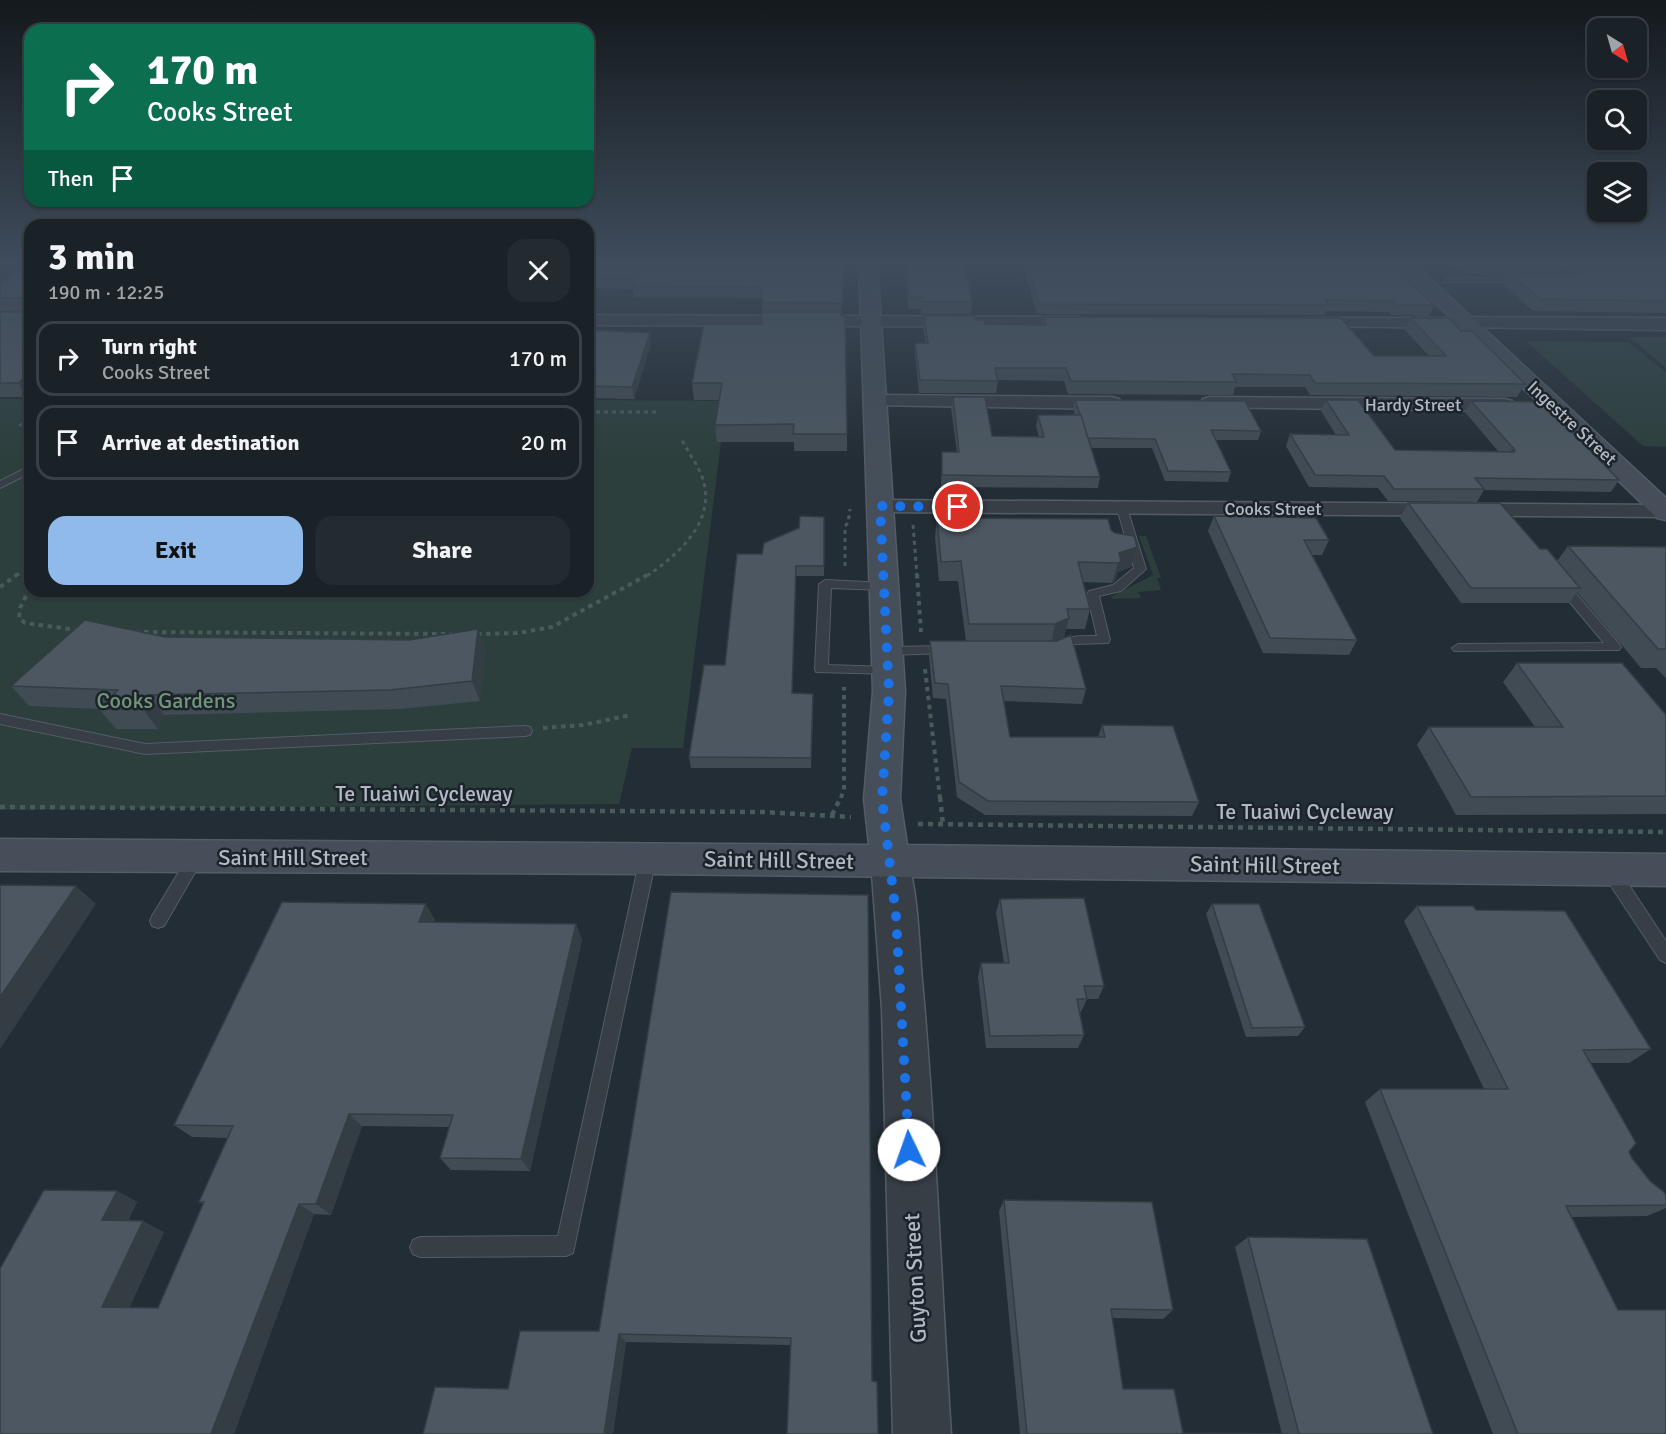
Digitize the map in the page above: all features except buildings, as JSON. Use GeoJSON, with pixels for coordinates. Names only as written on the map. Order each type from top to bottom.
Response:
{"type":"FeatureCollection","features":[{"type":"Feature","properties":{"kind":"main road","name":"Guyton Street"},"geometry":{"type":"LineString","coordinates":[[872,327],[889,692],[882,799],[890,861]]}},
{"type":"Feature","properties":{"kind":"main road","name":"Ingestre Street"},"geometry":{"type":"LineString","coordinates":[[1471,327],[1666,512]]}},
{"type":"Feature","properties":{"kind":"main road","name":"Saint Hill Street"},"geometry":{"type":"LineString","coordinates":[[0,855],[648,858],[1666,870]]}},
{"type":"Feature","properties":{"kind":"street"},"geometry":{"type":"LineString","coordinates":[[876,402],[1127,403]]}},
{"type":"Feature","properties":{"kind":"street","name":"Hardy Street"},"geometry":{"type":"LineString","coordinates":[[1187,403],[1554,405]]}},
{"type":"Feature","properties":{"kind":"street","name":"Cooks Street"},"geometry":{"type":"LineString","coordinates":[[880,506],[1666,512]]}},
{"type":"Feature","properties":{"kind":"street","name":"Guyton Street"},"geometry":{"type":"LineString","coordinates":[[890,861],[903,1009],[922,1434]]}},
{"type":"Feature","properties":{"kind":"lane"},"geometry":{"type":"LineString","coordinates":[[0,485],[24,472]]}},
{"type":"Feature","properties":{"kind":"lane"},"geometry":{"type":"LineString","coordinates":[[1041,650],[1053,650],[1073,640],[1104,640],[1093,594],[1117,588],[1140,569],[1122,508]]}},
{"type":"Feature","properties":{"kind":"lane"},"geometry":{"type":"LineString","coordinates":[[1119,542],[1128,529]]}},
{"type":"Feature","properties":{"kind":"lane"},"geometry":{"type":"LineString","coordinates":[[1458,648],[1615,647],[1555,576]]}},
{"type":"Feature","properties":{"kind":"lane"},"geometry":{"type":"LineString","coordinates":[[884,586],[825,584],[821,669],[888,661],[923,651],[959,650]]}},
{"type":"Feature","properties":{"kind":"lane"},"geometry":{"type":"LineString","coordinates":[[0,719],[145,749],[525,731]]}},
{"type":"Feature","properties":{"kind":"lane"},"geometry":{"type":"LineString","coordinates":[[158,921],[196,857]]}},
{"type":"Feature","properties":{"kind":"lane"},"geometry":{"type":"LineString","coordinates":[[420,1247],[566,1246],[648,858]]}},
{"type":"Feature","properties":{"kind":"lane"},"geometry":{"type":"LineString","coordinates":[[1608,869],[1666,955]]}},
{"type":"Feature","properties":{"kind":"path"},"geometry":{"type":"LineString","coordinates":[[594,412],[658,412]]}},
{"type":"Feature","properties":{"kind":"path"},"geometry":{"type":"LineString","coordinates":[[470,634],[526,632],[564,622],[644,578],[677,553],[701,518],[705,497],[703,476],[681,438]]}},
{"type":"Feature","properties":{"kind":"path"},"geometry":{"type":"LineString","coordinates":[[913,521],[923,651],[943,824]]}},
{"type":"Feature","properties":{"kind":"path"},"geometry":{"type":"LineString","coordinates":[[0,587],[24,569]]}},
{"type":"Feature","properties":{"kind":"path"},"geometry":{"type":"LineString","coordinates":[[26,597],[20,608],[19,618],[25,623],[86,631]]}},
{"type":"Feature","properties":{"kind":"path"},"geometry":{"type":"LineString","coordinates":[[132,632],[459,634]]}},
{"type":"Feature","properties":{"kind":"path"},"geometry":{"type":"LineString","coordinates":[[525,731],[586,724],[631,715]]}},
{"type":"Feature","properties":{"kind":"path"},"geometry":{"type":"LineString","coordinates":[[586,724],[589,719]]}},
{"type":"Feature","properties":{"kind":"path","name":"Te Tuaiwi Cycleway"},"geometry":{"type":"LineString","coordinates":[[0,807],[752,812],[848,816]]}},
{"type":"Feature","properties":{"kind":"path","name":"Te Tuaiwi Cycleway"},"geometry":{"type":"LineString","coordinates":[[918,824],[1666,832]]}},
{"type":"Feature","properties":{"kind":"green space"},"geometry":{"type":"Polygon","coordinates":[[[1629,337],[1666,337],[1666,368],[1629,337]]]}},
{"type":"Feature","properties":{"kind":"green space"},"geometry":{"type":"Polygon","coordinates":[[[1526,341],[1628,342],[1666,372],[1666,447],[1643,446],[1526,341]]]}},
{"type":"Feature","properties":{"kind":"green space","name":"Cooks Gardens"},"geometry":{"type":"Polygon","coordinates":[[[0,399],[24,399],[24,597],[594,597],[594,400],[726,401],[683,748],[632,748],[619,804],[0,810],[0,399]]]}},
{"type":"Feature","properties":{"kind":"green space"},"geometry":{"type":"Polygon","coordinates":[[[1139,536],[1146,536],[1161,578],[1157,578],[1161,590],[1138,592],[1141,598],[1112,599],[1111,597],[1153,575],[1139,536]]]}},
{"type":"Feature","properties":{"kind":"route"},"geometry":{"type":"LineString","coordinates":[[909,1150],[903,1009],[896,916],[882,799],[889,692],[880,506],[958,507]]}}]}
